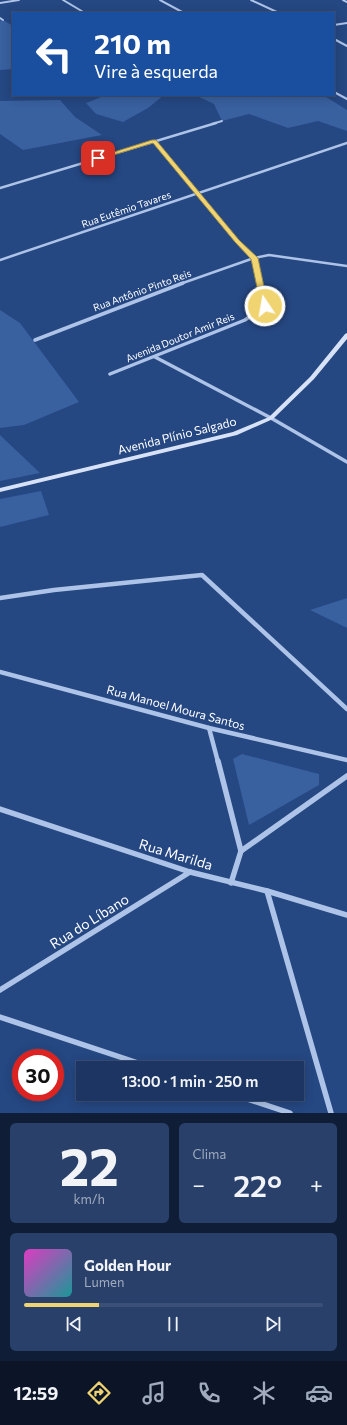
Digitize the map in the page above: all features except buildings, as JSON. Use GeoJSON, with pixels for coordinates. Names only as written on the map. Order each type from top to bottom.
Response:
{"type":"FeatureCollection","features":[{"type":"Feature","properties":{"kind":"street"},"geometry":{"type":"LineString","coordinates":[[0,2],[19,0]]}},
{"type":"Feature","properties":{"kind":"street"},"geometry":{"type":"LineString","coordinates":[[63,0],[83,12]]}},
{"type":"Feature","properties":{"kind":"street"},"geometry":{"type":"LineString","coordinates":[[160,0],[182,12]]}},
{"type":"Feature","properties":{"kind":"street"},"geometry":{"type":"LineString","coordinates":[[251,0],[277,12]]}},
{"type":"Feature","properties":{"kind":"street"},"geometry":{"type":"LineString","coordinates":[[343,0],[347,2]]}},
{"type":"Feature","properties":{"kind":"street"},"geometry":{"type":"LineString","coordinates":[[335,25],[347,23]]}},
{"type":"Feature","properties":{"kind":"street"},"geometry":{"type":"LineString","coordinates":[[335,40],[347,46]]}},
{"type":"Feature","properties":{"kind":"street"},"geometry":{"type":"LineString","coordinates":[[335,93],[347,99]]}},
{"type":"Feature","properties":{"kind":"street"},"geometry":{"type":"LineString","coordinates":[[0,188],[222,121]]}},
{"type":"Feature","properties":{"kind":"street"},"geometry":{"type":"LineString","coordinates":[[154,141],[237,241],[254,258]]}},
{"type":"Feature","properties":{"kind":"street","name":"Rua Eutêmio Tavares"},"geometry":{"type":"LineString","coordinates":[[0,260],[347,143]]}},
{"type":"Feature","properties":{"kind":"street","name":"Rua Antônio Pinto Reis"},"geometry":{"type":"LineString","coordinates":[[35,340],[149,295],[254,258],[269,255],[347,266]]}},
{"type":"Feature","properties":{"kind":"street","name":"Avenida Doutor Amir Reis"},"geometry":{"type":"LineString","coordinates":[[110,374],[245,320],[265,306],[254,258]]}},
{"type":"Feature","properties":{"kind":"street","name":"Avenida Plínio Salgado"},"geometry":{"type":"LineString","coordinates":[[0,490],[235,434],[271,418],[312,378],[347,335]]}},
{"type":"Feature","properties":{"kind":"street"},"geometry":{"type":"LineString","coordinates":[[155,357],[271,418],[347,462]]}},
{"type":"Feature","properties":{"kind":"street"},"geometry":{"type":"LineString","coordinates":[[0,598],[54,590],[202,575],[347,708]]}},
{"type":"Feature","properties":{"kind":"street","name":"Rua Manoel Moura Santos"},"geometry":{"type":"LineString","coordinates":[[0,672],[209,728],[347,760]]}},
{"type":"Feature","properties":{"kind":"street"},"geometry":{"type":"LineString","coordinates":[[209,728],[241,851],[231,883]]}},
{"type":"Feature","properties":{"kind":"street"},"geometry":{"type":"LineString","coordinates":[[241,851],[347,776]]}},
{"type":"Feature","properties":{"kind":"street","name":"Rua Marilda"},"geometry":{"type":"LineString","coordinates":[[0,809],[190,872],[267,891],[347,915]]}},
{"type":"Feature","properties":{"kind":"street","name":"Rua do Líbano"},"geometry":{"type":"LineString","coordinates":[[0,990],[190,872]]}},
{"type":"Feature","properties":{"kind":"street"},"geometry":{"type":"LineString","coordinates":[[267,891],[331,1113]]}},
{"type":"Feature","properties":{"kind":"street"},"geometry":{"type":"LineString","coordinates":[[0,1018],[132,1061]]}},
{"type":"Feature","properties":{"kind":"street"},"geometry":{"type":"LineString","coordinates":[[253,1101],[290,1113]]}},
{"type":"Feature","properties":{"kind":"shaded area"},"geometry":{"type":"Polygon","coordinates":[[[3,20],[12,25],[12,69],[0,70],[0,21],[3,20]]]}},
{"type":"Feature","properties":{"kind":"shaded area"},"geometry":{"type":"Polygon","coordinates":[[[104,96],[163,96],[148,108],[123,122],[96,114],[86,103],[104,96]]]}},
{"type":"Feature","properties":{"kind":"shaded area"},"geometry":{"type":"Polygon","coordinates":[[[197,96],[325,96],[347,110],[347,131],[318,121],[288,128],[249,114],[222,121],[214,104],[197,96]]]}},
{"type":"Feature","properties":{"kind":"shaded area"},"geometry":{"type":"Polygon","coordinates":[[[60,100],[75,117],[102,135],[23,150],[0,134],[0,101],[60,100]]]}},
{"type":"Feature","properties":{"kind":"shaded area"},"geometry":{"type":"Polygon","coordinates":[[[0,310],[20,323],[79,402],[24,425],[0,428],[0,310]]]}},
{"type":"Feature","properties":{"kind":"shaded area"},"geometry":{"type":"Polygon","coordinates":[[[0,435],[40,473],[0,481],[0,435]]]}},
{"type":"Feature","properties":{"kind":"shaded area"},"geometry":{"type":"Polygon","coordinates":[[[41,491],[49,515],[0,527],[0,499],[41,491]]]}},
{"type":"Feature","properties":{"kind":"shaded area"},"geometry":{"type":"Polygon","coordinates":[[[347,598],[347,628],[310,610],[347,598]]]}},
{"type":"Feature","properties":{"kind":"shaded area"},"geometry":{"type":"Polygon","coordinates":[[[242,754],[319,774],[319,785],[249,825],[233,759],[242,754]]]}},
{"type":"Feature","properties":{"kind":"route"},"geometry":{"type":"LineString","coordinates":[[98,158],[154,141],[237,241],[254,258],[265,306]]}}]}
